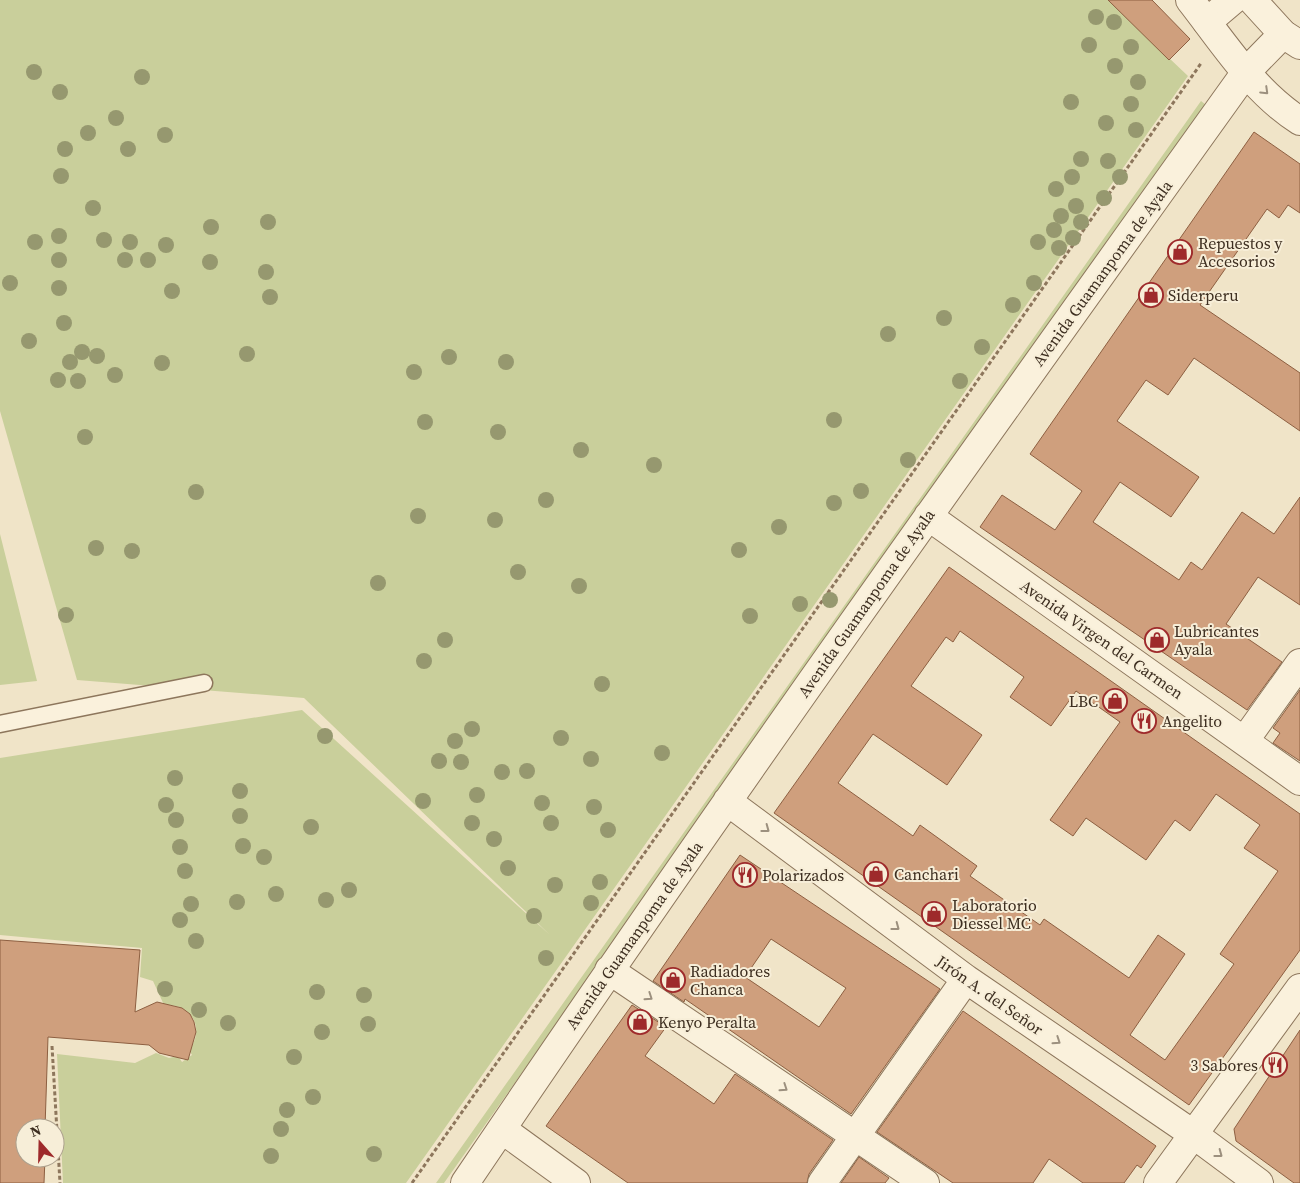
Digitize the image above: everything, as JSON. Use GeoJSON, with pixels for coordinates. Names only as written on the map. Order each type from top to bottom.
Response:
{"type":"FeatureCollection","features":[{"type":"Feature","properties":{"kind":"street"},"geometry":{"type":"LineString","coordinates":[[1190,0],[1246,72],[1291,115],[1300,121]]}},
{"type":"Feature","properties":{"kind":"street"},"geometry":{"type":"LineString","coordinates":[[1213,30],[1233,0]]}},
{"type":"Feature","properties":{"kind":"street"},"geometry":{"type":"LineString","coordinates":[[1252,0],[1291,40]]}},
{"type":"Feature","properties":{"kind":"street","name":"Avenida Guamanpoma de Ayala"},"geometry":{"type":"LineString","coordinates":[[465,1183],[503,1130],[608,970],[726,800],[1246,72],[1291,40]]}},
{"type":"Feature","properties":{"kind":"street","name":"Avenida Virgen del Carmen"},"geometry":{"type":"LineString","coordinates":[[928,516],[1300,781]]}},
{"type":"Feature","properties":{"kind":"street"},"geometry":{"type":"LineString","coordinates":[[1245,740],[1300,663]]}},
{"type":"Feature","properties":{"kind":"street","name":"Jirón A. del Señor"},"geometry":{"type":"LineString","coordinates":[[726,800],[966,979],[1193,1134],[1259,1183]]}},
{"type":"Feature","properties":{"kind":"street"},"geometry":{"type":"LineString","coordinates":[[608,970],[925,1183]]}},
{"type":"Feature","properties":{"kind":"street"},"geometry":{"type":"LineString","coordinates":[[822,1183],[966,979]]}},
{"type":"Feature","properties":{"kind":"street"},"geometry":{"type":"LineString","coordinates":[[1158,1183],[1298,996]]}},
{"type":"Feature","properties":{"kind":"street"},"geometry":{"type":"LineString","coordinates":[[503,1130],[576,1183]]}},
{"type":"Feature","properties":{"kind":"lane"},"geometry":{"type":"LineString","coordinates":[[0,724],[204,683]]}},
{"type":"Feature","properties":{"kind":"path"},"geometry":{"type":"LineString","coordinates":[[412,1183],[1213,30]]}},
{"type":"Feature","properties":{"kind":"path"},"geometry":{"type":"LineString","coordinates":[[52,1046],[60,1183]]}},
{"type":"Feature","properties":{"kind":"green space"},"geometry":{"type":"Polygon","coordinates":[[[0,0],[1108,0],[1188,76],[406,1183],[63,1183],[62,1168],[65,1168],[65,1118],[60,1118],[57,1054],[135,1063],[156,1053],[169,1058],[178,1056],[182,1062],[192,1055],[189,1050],[194,1042],[196,1026],[193,1018],[182,1008],[174,1005],[164,1005],[153,981],[140,977],[142,948],[0,935],[0,758],[302,710],[550,935],[304,698],[77,680],[0,411],[0,0]]]}},
{"type":"Feature","properties":{"kind":"green space"},"geometry":{"type":"Polygon","coordinates":[[[1201,101],[1206,105],[444,1183],[436,1183],[1201,101]]]}},
{"type":"Feature","properties":{"kind":"green space"},"geometry":{"type":"Polygon","coordinates":[[[0,534],[37,681],[0,685],[0,534]]]}},
{"type":"Feature","properties":{"kind":"building"},"geometry":{"type":"Polygon","coordinates":[[[1108,0],[1152,0],[1190,39],[1169,60],[1108,0]]]}},
{"type":"Feature","properties":{"kind":"building"},"geometry":{"type":"Polygon","coordinates":[[[1254,132],[1300,164],[1300,213],[1288,205],[1279,218],[1267,209],[1200,305],[1300,373],[1300,431],[1194,358],[1168,395],[1146,380],[1117,421],[1199,477],[1171,517],[1120,482],[1093,522],[1179,580],[1191,562],[1202,570],[1242,512],[1274,534],[1300,497],[1300,605],[1258,577],[1226,624],[1282,662],[1247,710],[980,527],[1002,495],[1055,530],[1082,491],[1030,454],[1254,132]]]}},
{"type":"Feature","properties":{"kind":"building"},"geometry":{"type":"Polygon","coordinates":[[[949,567],[1300,814],[1300,950],[1189,1105],[774,813],[949,567]],[[960,631],[953,642],[946,637],[911,686],[982,735],[947,785],[873,734],[838,783],[913,836],[920,825],[977,866],[970,876],[1040,925],[1044,919],[1129,978],[1158,935],[1185,954],[1130,1035],[1165,1060],[1234,964],[1220,954],[1278,871],[1244,848],[1260,825],[1216,794],[1190,831],[1175,820],[1146,860],[1086,818],[1073,836],[1050,820],[1120,722],[1076,691],[1051,726],[1010,697],[1024,677],[960,631]]]}},
{"type":"Feature","properties":{"kind":"building"},"geometry":{"type":"Polygon","coordinates":[[[1300,690],[1300,761],[1273,743],[1280,733],[1273,728],[1300,690]]]}},
{"type":"Feature","properties":{"kind":"building"},"geometry":{"type":"Polygon","coordinates":[[[740,855],[940,989],[851,1114],[685,999],[684,1002],[653,981],[740,855]],[[771,939],[745,977],[819,1027],[846,988],[771,939]]]}},
{"type":"Feature","properties":{"kind":"building"},"geometry":{"type":"Polygon","coordinates":[[[0,940],[140,950],[135,1012],[157,1002],[182,1008],[190,1014],[196,1032],[188,1060],[159,1053],[149,1045],[48,1037],[45,1118],[15,1118],[15,1168],[45,1168],[44,1183],[0,1183],[0,940]]]}},
{"type":"Feature","properties":{"kind":"building"},"geometry":{"type":"Polygon","coordinates":[[[632,1005],[666,1027],[645,1056],[714,1104],[735,1074],[833,1140],[809,1174],[807,1183],[628,1183],[546,1126],[632,1005]]]}},
{"type":"Feature","properties":{"kind":"building"},"geometry":{"type":"Polygon","coordinates":[[[963,1011],[1156,1146],[1141,1168],[1137,1165],[1124,1183],[1083,1183],[1049,1159],[1033,1183],[953,1183],[877,1132],[963,1011]]]}},
{"type":"Feature","properties":{"kind":"building"},"geometry":{"type":"Polygon","coordinates":[[[1300,1030],[1300,1183],[1294,1183],[1236,1141],[1234,1129],[1300,1030]]]}},
{"type":"Feature","properties":{"kind":"building"},"geometry":{"type":"Polygon","coordinates":[[[859,1157],[889,1178],[885,1183],[841,1183],[859,1157]]]}},
{"type":"Feature","properties":{"kind":"place","name":"Repuestos y Accesorios"},"geometry":{"type":"Point","coordinates":[1180,252]}},
{"type":"Feature","properties":{"kind":"place","name":"Siderperu"},"geometry":{"type":"Point","coordinates":[1151,295]}},
{"type":"Feature","properties":{"kind":"place","name":"Lubricantes Ayala"},"geometry":{"type":"Point","coordinates":[1157,640]}},
{"type":"Feature","properties":{"kind":"place","name":"LBC"},"geometry":{"type":"Point","coordinates":[1115,701]}},
{"type":"Feature","properties":{"kind":"place","name":"Angelito"},"geometry":{"type":"Point","coordinates":[1144,721]}},
{"type":"Feature","properties":{"kind":"place","name":"Canchari"},"geometry":{"type":"Point","coordinates":[876,874]}},
{"type":"Feature","properties":{"kind":"place","name":"Polarizados"},"geometry":{"type":"Point","coordinates":[745,875]}},
{"type":"Feature","properties":{"kind":"place","name":"Laboratorio Diessel MC"},"geometry":{"type":"Point","coordinates":[934,914]}},
{"type":"Feature","properties":{"kind":"place","name":"Radiadores Chanca"},"geometry":{"type":"Point","coordinates":[673,980]}},
{"type":"Feature","properties":{"kind":"place","name":"Kenyo Peralta"},"geometry":{"type":"Point","coordinates":[640,1022]}},
{"type":"Feature","properties":{"kind":"place","name":"3 Sabores"},"geometry":{"type":"Point","coordinates":[1275,1065]}}]}
